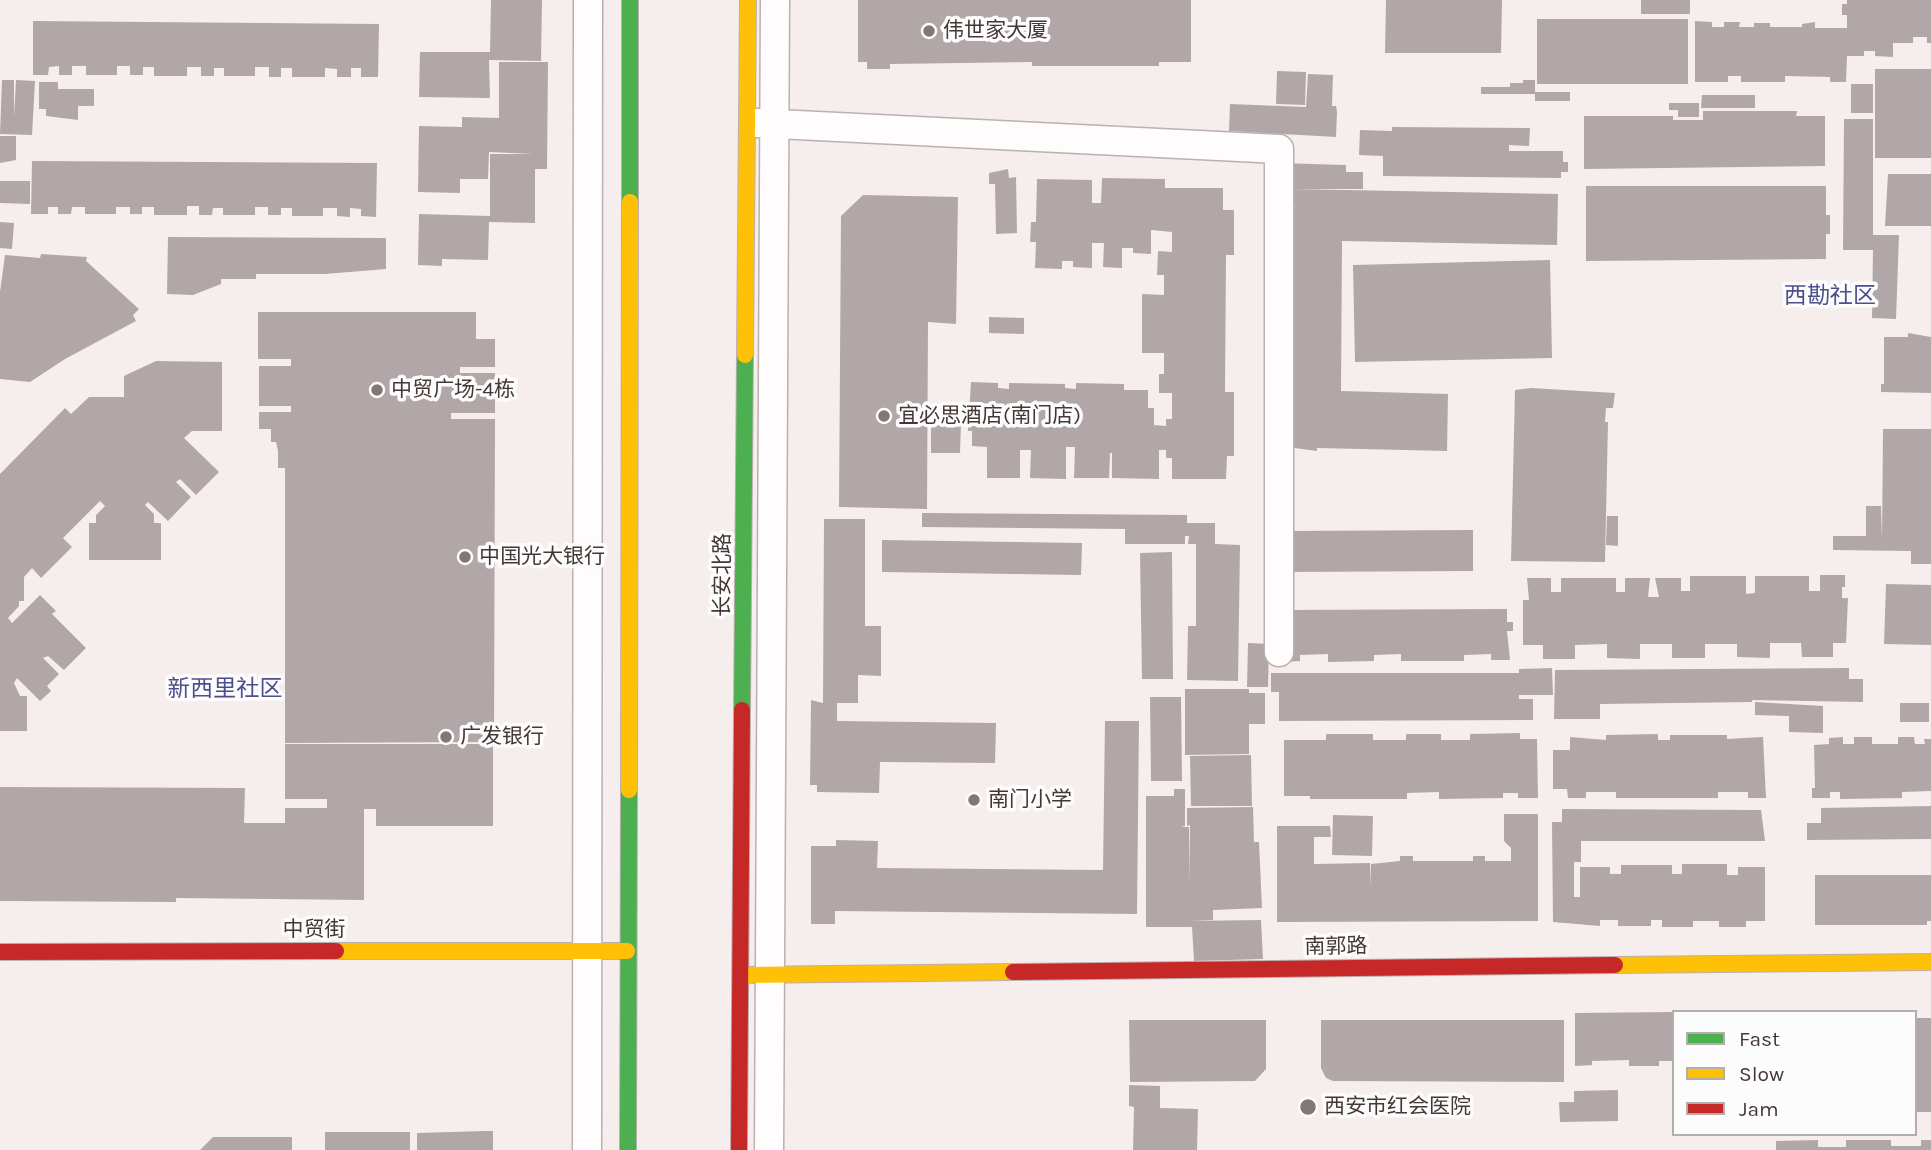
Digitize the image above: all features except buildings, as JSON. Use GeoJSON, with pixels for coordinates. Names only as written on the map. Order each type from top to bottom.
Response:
{"type":"FeatureCollection","features":[{"type":"Feature","properties":{"kind":"main road"},"geometry":{"type":"LineString","coordinates":[[628,1150],[631,0]]}},
{"type":"Feature","properties":{"kind":"main road","name":"长安北路"},"geometry":{"type":"LineString","coordinates":[[739,1150],[761,123],[748,0]]}},
{"type":"Feature","properties":{"kind":"main road","name":"中贸街"},"geometry":{"type":"LineString","coordinates":[[0,952],[628,951]]}},
{"type":"Feature","properties":{"kind":"main road","name":"南郭路"},"geometry":{"type":"LineString","coordinates":[[741,975],[1931,962]]}},
{"type":"Feature","properties":{"kind":"street"},"geometry":{"type":"LineString","coordinates":[[587,0],[587,1150]]}},
{"type":"Feature","properties":{"kind":"street"},"geometry":{"type":"LineString","coordinates":[[769,1150],[770,974],[761,123],[775,0]]}},
{"type":"Feature","properties":{"kind":"street"},"geometry":{"type":"LineString","coordinates":[[761,123],[1279,149],[1279,652]]}},
{"type":"Feature","properties":{"kind":"traffic: fast"},"geometry":{"type":"LineString","coordinates":[[630,0],[630,202]]}},
{"type":"Feature","properties":{"kind":"traffic: fast"},"geometry":{"type":"LineString","coordinates":[[742,710],[745,355]]}},
{"type":"Feature","properties":{"kind":"traffic: fast"},"geometry":{"type":"LineString","coordinates":[[628,1150],[629,790]]}},
{"type":"Feature","properties":{"kind":"traffic: slow"},"geometry":{"type":"LineString","coordinates":[[745,355],[748,0]]}},
{"type":"Feature","properties":{"kind":"traffic: slow"},"geometry":{"type":"LineString","coordinates":[[629,790],[630,202]]}},
{"type":"Feature","properties":{"kind":"traffic: slow"},"geometry":{"type":"LineString","coordinates":[[336,951],[627,951]]}},
{"type":"Feature","properties":{"kind":"traffic: slow"},"geometry":{"type":"LineString","coordinates":[[1615,965],[1931,962]]}},
{"type":"Feature","properties":{"kind":"traffic: slow"},"geometry":{"type":"LineString","coordinates":[[741,975],[1013,972]]}},
{"type":"Feature","properties":{"kind":"traffic: jam"},"geometry":{"type":"LineString","coordinates":[[739,1150],[742,710]]}},
{"type":"Feature","properties":{"kind":"traffic: jam"},"geometry":{"type":"LineString","coordinates":[[0,952],[336,951]]}},
{"type":"Feature","properties":{"kind":"traffic: jam"},"geometry":{"type":"LineString","coordinates":[[1013,972],[1615,965]]}},
{"type":"Feature","properties":{"kind":"place","name":"伟世家大厦"},"geometry":{"type":"Point","coordinates":[929,31]}},
{"type":"Feature","properties":{"kind":"place","name":"中贸广场-4栋"},"geometry":{"type":"Point","coordinates":[377,390]}},
{"type":"Feature","properties":{"kind":"place","name":"宜必思酒店(南门店)"},"geometry":{"type":"Point","coordinates":[884,416]}},
{"type":"Feature","properties":{"kind":"place","name":"中国光大银行"},"geometry":{"type":"Point","coordinates":[465,557]}},
{"type":"Feature","properties":{"kind":"place","name":"广发银行"},"geometry":{"type":"Point","coordinates":[446,737]}},
{"type":"Feature","properties":{"kind":"place","name":"南门小学"},"geometry":{"type":"Point","coordinates":[974,800]}},
{"type":"Feature","properties":{"kind":"place","name":"西安市红会医院"},"geometry":{"type":"Point","coordinates":[1308,1107]}},
{"type":"Feature","properties":{"kind":"district","name":"西勘社区"},"geometry":{"type":"Point","coordinates":[1830,296]}},
{"type":"Feature","properties":{"kind":"district","name":"新西里社区"},"geometry":{"type":"Point","coordinates":[225,689]}}]}
